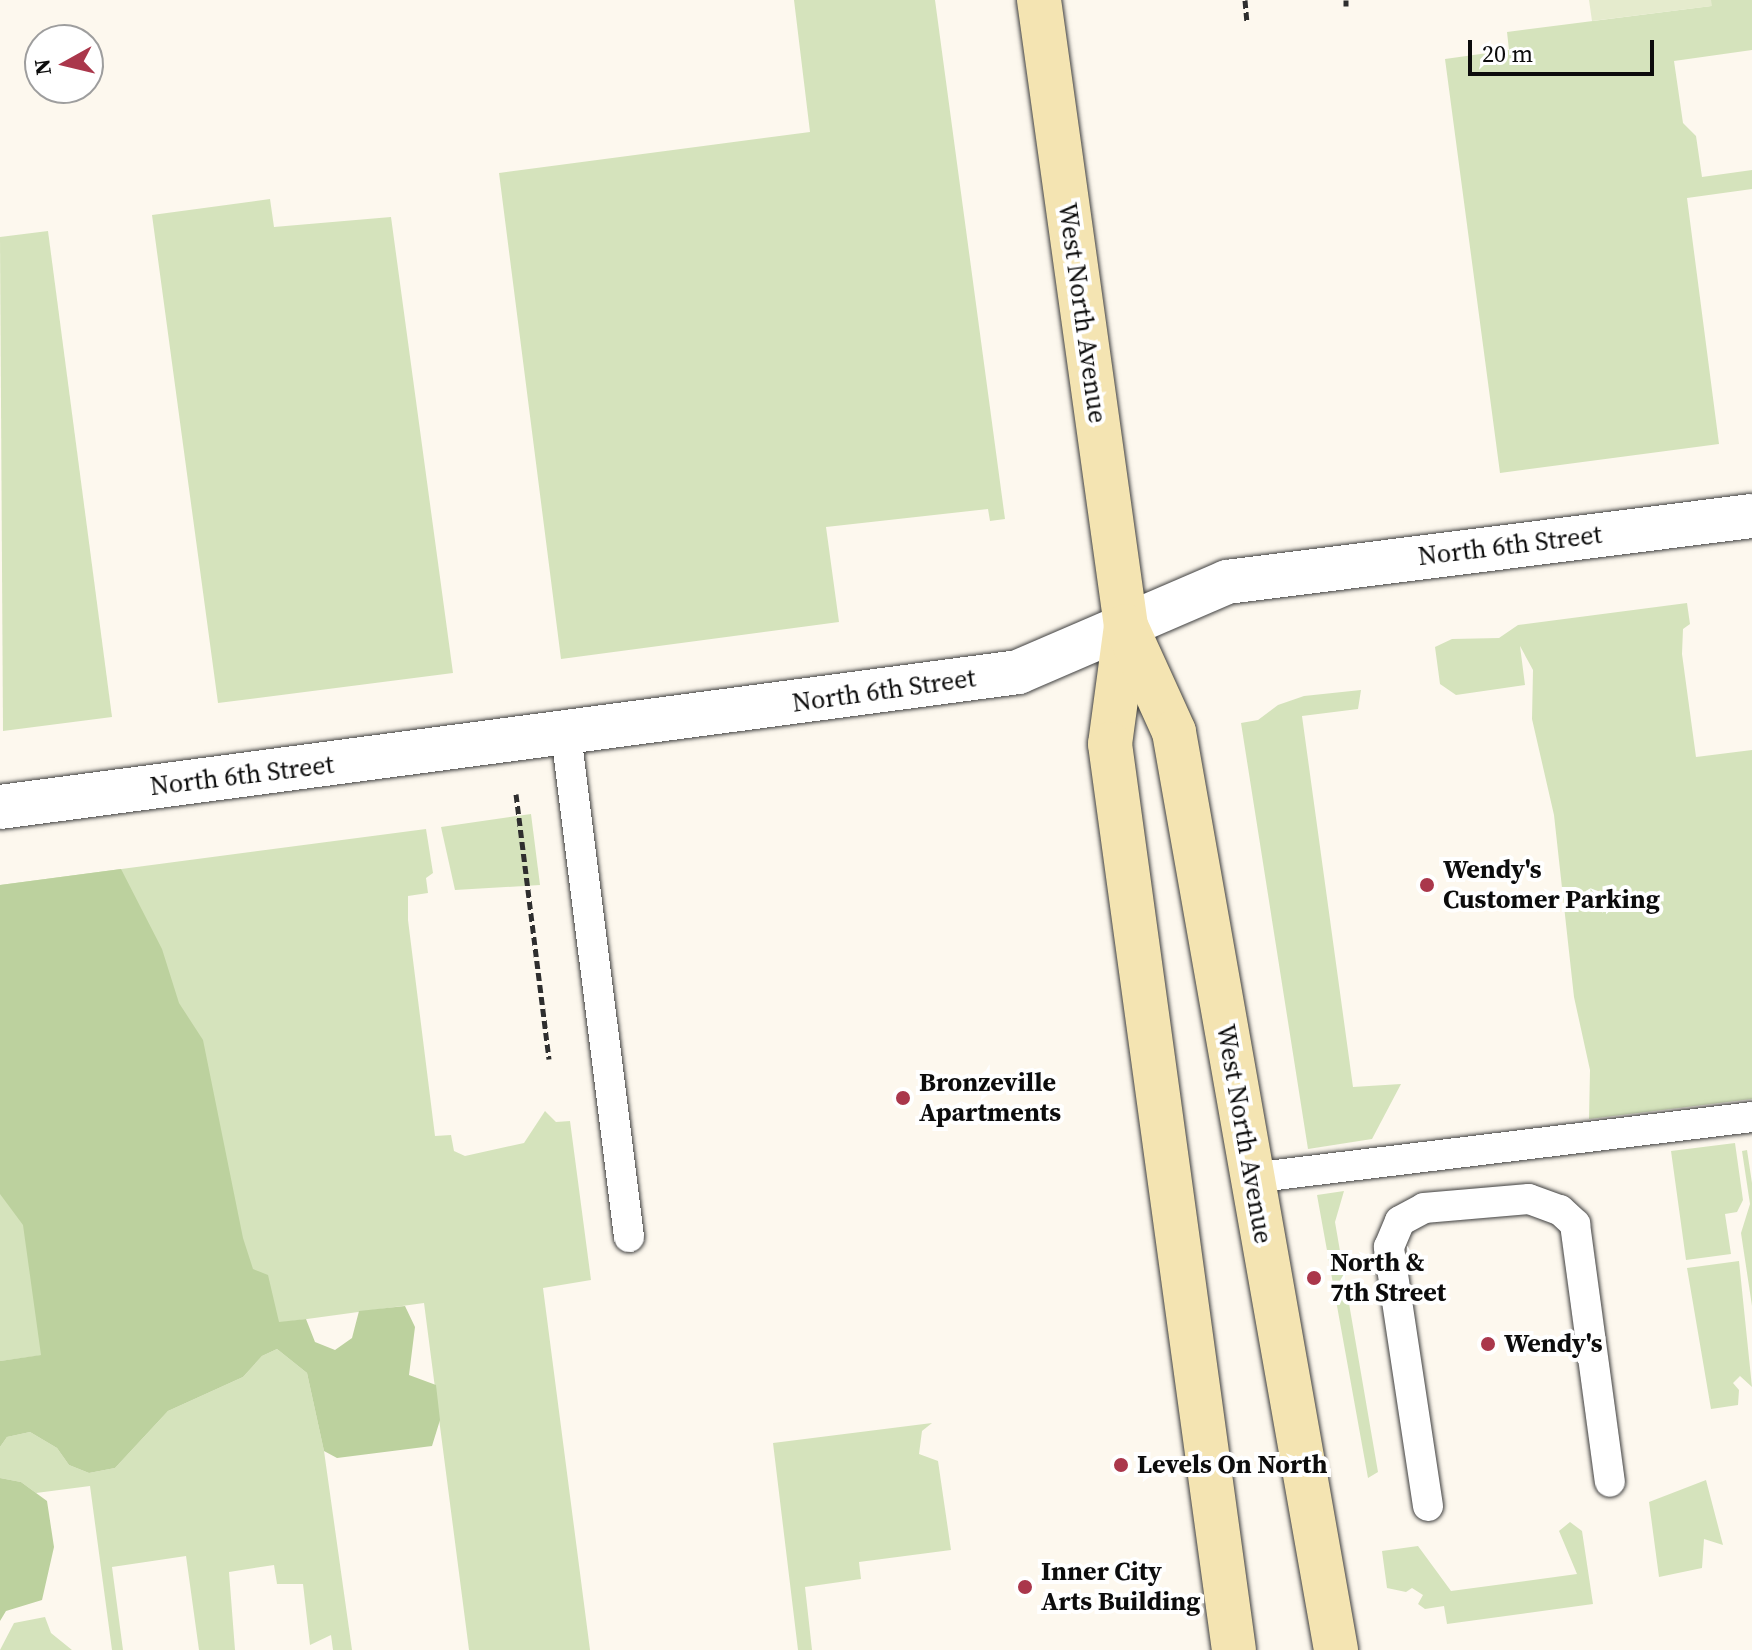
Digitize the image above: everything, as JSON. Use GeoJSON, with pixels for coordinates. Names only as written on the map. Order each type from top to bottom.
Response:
{"type":"FeatureCollection","features":[{"type":"Feature","properties":{"kind":"main road","name":"West North Avenue"},"geometry":{"type":"LineString","coordinates":[[1039,0],[1126,626],[1110,744],[1234,1650]]}},
{"type":"Feature","properties":{"kind":"main road","name":"West North Avenue"},"geometry":{"type":"LineString","coordinates":[[1126,626],[1174,732],[1336,1650]]}},
{"type":"Feature","properties":{"kind":"street","name":"North 6th Street"},"geometry":{"type":"LineString","coordinates":[[0,807],[1018,672],[1227,582],[1752,516]]}},
{"type":"Feature","properties":{"kind":"lane"},"geometry":{"type":"LineString","coordinates":[[566,734],[629,1237]]}},
{"type":"Feature","properties":{"kind":"lane"},"geometry":{"type":"LineString","coordinates":[[1251,1178],[1752,1117]]}},
{"type":"Feature","properties":{"kind":"lane"},"geometry":{"type":"LineString","coordinates":[[1428,1506],[1389,1247],[1400,1221],[1424,1208],[1529,1199],[1560,1210],[1575,1224],[1610,1482]]}},
{"type":"Feature","properties":{"kind":"path"},"geometry":{"type":"LineString","coordinates":[[1245,0],[1247,21]]}},
{"type":"Feature","properties":{"kind":"path"},"geometry":{"type":"LineString","coordinates":[[510,741],[549,1059]]}},
{"type":"Feature","properties":{"kind":"green space"},"geometry":{"type":"Polygon","coordinates":[[[794,0],[935,0],[1005,519],[990,521],[988,509],[826,527],[839,622],[561,659],[499,173],[810,132],[794,0]]]}},
{"type":"Feature","properties":{"kind":"green space"},"geometry":{"type":"Polygon","coordinates":[[[1589,0],[1711,0],[1712,6],[1592,21],[1589,0]]]}},
{"type":"Feature","properties":{"kind":"green space"},"geometry":{"type":"Polygon","coordinates":[[[1711,0],[1752,0],[1752,50],[1674,61],[1683,123],[1696,136],[1702,177],[1752,170],[1752,189],[1687,198],[1719,444],[1500,473],[1445,59],[1509,50],[1507,32],[1711,6],[1711,0]]]}},
{"type":"Feature","properties":{"kind":"green space"},"geometry":{"type":"Polygon","coordinates":[[[270,199],[274,227],[391,217],[453,673],[218,703],[152,215],[270,199]]]}},
{"type":"Feature","properties":{"kind":"green space"},"geometry":{"type":"Polygon","coordinates":[[[48,231],[112,717],[3,731],[0,237],[48,231]]]}},
{"type":"Feature","properties":{"kind":"green space"},"geometry":{"type":"Polygon","coordinates":[[[1687,603],[1690,624],[1683,629],[1682,654],[1696,757],[1752,750],[1752,1099],[1589,1119],[1590,1070],[1574,997],[1554,815],[1532,719],[1533,670],[1520,646],[1525,685],[1456,695],[1440,684],[1435,647],[1452,639],[1499,638],[1518,625],[1687,603]]]}},
{"type":"Feature","properties":{"kind":"green space"},"geometry":{"type":"Polygon","coordinates":[[[1361,690],[1358,709],[1302,716],[1353,1087],[1401,1084],[1372,1139],[1308,1149],[1241,723],[1258,720],[1278,705],[1304,696],[1361,690]]]}},
{"type":"Feature","properties":{"kind":"green space"},"geometry":{"type":"Polygon","coordinates":[[[531,814],[540,885],[455,890],[441,827],[531,814]]]}},
{"type":"Feature","properties":{"kind":"green space"},"geometry":{"type":"Polygon","coordinates":[[[426,829],[433,873],[426,878],[428,893],[408,896],[408,920],[435,1136],[451,1135],[454,1151],[465,1156],[524,1143],[545,1111],[556,1122],[570,1121],[591,1280],[543,1288],[590,1650],[469,1650],[424,1303],[0,1361],[0,885],[426,829]]]}},
{"type":"Feature","properties":{"kind":"green space"},"geometry":{"type":"Polygon","coordinates":[[[121,869],[162,949],[179,1003],[203,1040],[243,1238],[253,1269],[268,1275],[279,1322],[306,1319],[315,1342],[335,1350],[352,1338],[359,1311],[405,1306],[415,1327],[409,1375],[436,1385],[440,1420],[432,1446],[337,1458],[324,1451],[307,1373],[277,1349],[262,1356],[243,1377],[168,1411],[115,1468],[89,1473],[69,1465],[57,1448],[30,1432],[7,1437],[0,1447],[0,1361],[41,1355],[23,1225],[0,1194],[0,885],[121,869]]]}},
{"type":"Feature","properties":{"kind":"green space"},"geometry":{"type":"Polygon","coordinates":[[[1735,1143],[1743,1200],[1737,1212],[1725,1214],[1731,1254],[1686,1260],[1671,1151],[1735,1143]]]}},
{"type":"Feature","properties":{"kind":"green space"},"geometry":{"type":"Polygon","coordinates":[[[1747,1150],[1752,1183],[1752,1306],[1741,1233],[1750,1204],[1742,1151],[1747,1150]]]}},
{"type":"Feature","properties":{"kind":"green space"},"geometry":{"type":"Polygon","coordinates":[[[1344,1191],[1335,1222],[1378,1472],[1368,1478],[1317,1195],[1344,1191]]]}},
{"type":"Feature","properties":{"kind":"green space"},"geometry":{"type":"Polygon","coordinates":[[[1739,1261],[1752,1387],[1740,1376],[1733,1383],[1739,1390],[1738,1405],[1711,1409],[1687,1268],[1739,1261]]]}},
{"type":"Feature","properties":{"kind":"green space"},"geometry":{"type":"Polygon","coordinates":[[[277,1349],[307,1373],[324,1451],[352,1650],[333,1650],[331,1635],[310,1645],[303,1584],[277,1584],[274,1565],[229,1572],[235,1650],[199,1650],[186,1556],[112,1567],[123,1650],[112,1650],[90,1486],[36,1493],[21,1482],[0,1478],[0,1447],[7,1437],[30,1432],[57,1448],[69,1465],[89,1473],[115,1468],[168,1411],[243,1377],[262,1356],[277,1349]]]}},
{"type":"Feature","properties":{"kind":"green space"},"geometry":{"type":"Polygon","coordinates":[[[932,1423],[922,1431],[919,1454],[938,1461],[951,1550],[859,1562],[861,1579],[805,1587],[812,1650],[798,1650],[773,1443],[932,1423]]]}},
{"type":"Feature","properties":{"kind":"green space"},"geometry":{"type":"Polygon","coordinates":[[[0,1478],[21,1482],[47,1501],[54,1547],[42,1600],[6,1611],[0,1621],[0,1478]]]}},
{"type":"Feature","properties":{"kind":"green space"},"geometry":{"type":"Polygon","coordinates":[[[1706,1480],[1723,1545],[1704,1539],[1702,1568],[1659,1577],[1649,1502],[1706,1480]]]}},
{"type":"Feature","properties":{"kind":"green space"},"geometry":{"type":"Polygon","coordinates":[[[1570,1522],[1582,1531],[1593,1604],[1447,1624],[1444,1606],[1425,1609],[1418,1604],[1423,1595],[1412,1588],[1406,1592],[1387,1588],[1382,1551],[1418,1546],[1451,1591],[1577,1574],[1559,1531],[1570,1522]]]}},
{"type":"Feature","properties":{"kind":"green space"},"geometry":{"type":"Polygon","coordinates":[[[45,1617],[51,1633],[72,1650],[0,1650],[14,1623],[45,1617]]]}},
{"type":"Feature","properties":{"kind":"place","name":"Wendy's Customer Parking"},"geometry":{"type":"Point","coordinates":[1427,885]}},
{"type":"Feature","properties":{"kind":"place","name":"Bronzeville Apartments"},"geometry":{"type":"Point","coordinates":[903,1098]}},
{"type":"Feature","properties":{"kind":"place","name":"North & 7th Street"},"geometry":{"type":"Point","coordinates":[1314,1278]}},
{"type":"Feature","properties":{"kind":"place","name":"Wendy's"},"geometry":{"type":"Point","coordinates":[1488,1344]}},
{"type":"Feature","properties":{"kind":"place","name":"Levels On North"},"geometry":{"type":"Point","coordinates":[1121,1465]}},
{"type":"Feature","properties":{"kind":"place","name":"Inner City Arts Building"},"geometry":{"type":"Point","coordinates":[1025,1587]}}]}
